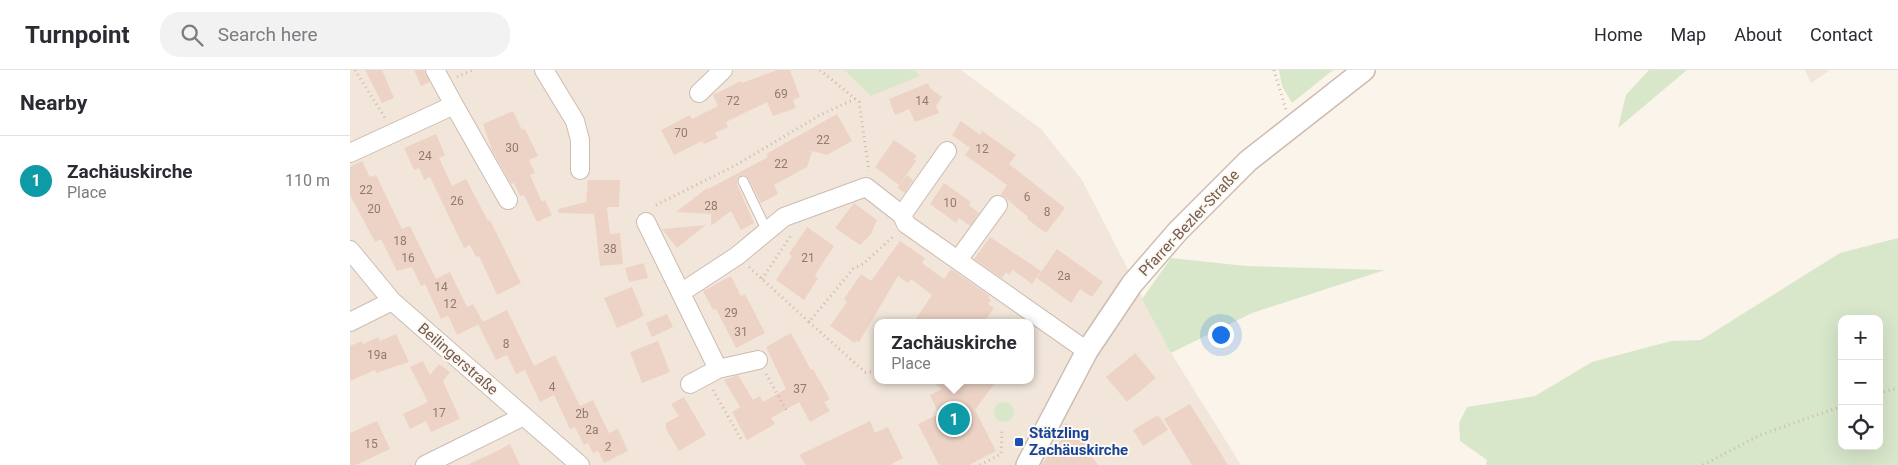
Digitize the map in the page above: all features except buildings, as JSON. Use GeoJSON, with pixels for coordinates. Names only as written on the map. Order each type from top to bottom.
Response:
{"type":"FeatureCollection","features":[{"type":"Feature","properties":{"kind":"street"},"geometry":{"type":"LineString","coordinates":[[435,70],[508,200]]}},
{"type":"Feature","properties":{"kind":"street"},"geometry":{"type":"LineString","coordinates":[[544,70],[575,121],[580,140],[580,170]]}},
{"type":"Feature","properties":{"kind":"street"},"geometry":{"type":"LineString","coordinates":[[699,93],[723,70]]}},
{"type":"Feature","properties":{"kind":"street","name":"Pfarrer-Bezler-Straße"},"geometry":{"type":"LineString","coordinates":[[1027,465],[1088,351],[1132,284],[1178,231],[1248,161],[1364,70]]}},
{"type":"Feature","properties":{"kind":"street"},"geometry":{"type":"LineString","coordinates":[[350,153],[454,105]]}},
{"type":"Feature","properties":{"kind":"street"},"geometry":{"type":"LineString","coordinates":[[904,220],[947,151]]}},
{"type":"Feature","properties":{"kind":"street"},"geometry":{"type":"LineString","coordinates":[[682,292],[737,256],[784,217],[866,187],[904,220],[958,260],[1088,351]]}},
{"type":"Feature","properties":{"kind":"street"},"geometry":{"type":"LineString","coordinates":[[958,260],[998,205]]}},
{"type":"Feature","properties":{"kind":"street"},"geometry":{"type":"LineString","coordinates":[[646,222],[682,292],[712,372]]}},
{"type":"Feature","properties":{"kind":"street","name":"Beilingerstraße"},"geometry":{"type":"LineString","coordinates":[[350,250],[392,301],[580,465]]}},
{"type":"Feature","properties":{"kind":"street"},"geometry":{"type":"LineString","coordinates":[[350,322],[392,301]]}},
{"type":"Feature","properties":{"kind":"street"},"geometry":{"type":"LineString","coordinates":[[690,384],[712,372],[758,360]]}},
{"type":"Feature","properties":{"kind":"street"},"geometry":{"type":"LineString","coordinates":[[425,465],[524,416]]}},
{"type":"Feature","properties":{"kind":"lane"},"geometry":{"type":"LineString","coordinates":[[744,181],[772,227]]}},
{"type":"Feature","properties":{"kind":"path"},"geometry":{"type":"LineString","coordinates":[[355,70],[377,102],[393,133]]}},
{"type":"Feature","properties":{"kind":"path"},"geometry":{"type":"LineString","coordinates":[[820,70],[859,102],[869,170],[866,187]]}},
{"type":"Feature","properties":{"kind":"path"},"geometry":{"type":"LineString","coordinates":[[1274,70],[1291,129]]}},
{"type":"Feature","properties":{"kind":"path"},"geometry":{"type":"LineString","coordinates":[[656,205],[736,165],[822,114],[855,99]]}},
{"type":"Feature","properties":{"kind":"path"},"geometry":{"type":"LineString","coordinates":[[809,322],[853,269],[864,264],[904,220]]}},
{"type":"Feature","properties":{"kind":"path"},"geometry":{"type":"LineString","coordinates":[[762,279],[793,233],[772,227]]}},
{"type":"Feature","properties":{"kind":"path"},"geometry":{"type":"LineString","coordinates":[[737,256],[865,372],[874,372]]}},
{"type":"Feature","properties":{"kind":"path"},"geometry":{"type":"LineString","coordinates":[[758,360],[788,413]]}},
{"type":"Feature","properties":{"kind":"path"},"geometry":{"type":"LineString","coordinates":[[712,372],[741,439]]}},
{"type":"Feature","properties":{"kind":"path"},"geometry":{"type":"LineString","coordinates":[[1883,392],[1898,388]]}},
{"type":"Feature","properties":{"kind":"path"},"geometry":{"type":"LineString","coordinates":[[1703,465],[1760,435],[1838,407]]}},
{"type":"Feature","properties":{"kind":"path"},"geometry":{"type":"LineString","coordinates":[[980,465],[1001,454],[1002,430]]}},
{"type":"Feature","properties":{"kind":"shaded area"},"geometry":{"type":"Polygon","coordinates":[[[350,70],[961,70],[1041,129],[1082,180],[1171,353],[1241,465],[350,465],[350,70]]]}},
{"type":"Feature","properties":{"kind":"shaded area"},"geometry":{"type":"Polygon","coordinates":[[[1805,70],[1830,70],[1811,83],[1805,70]]]}},
{"type":"Feature","properties":{"kind":"green space"},"geometry":{"type":"Polygon","coordinates":[[[844,70],[914,70],[920,76],[871,96],[844,70]]]}},
{"type":"Feature","properties":{"kind":"green space"},"geometry":{"type":"Polygon","coordinates":[[[1279,70],[1333,70],[1292,103],[1282,86],[1279,70]]]}},
{"type":"Feature","properties":{"kind":"green space"},"geometry":{"type":"Polygon","coordinates":[[[1649,70],[1687,70],[1618,128],[1626,95],[1649,70]]]}},
{"type":"Feature","properties":{"kind":"green space"},"geometry":{"type":"Polygon","coordinates":[[[1898,238],[1898,465],[1486,465],[1487,460],[1460,441],[1459,423],[1467,407],[1535,396],[1592,362],[1671,341],[1701,340],[1840,253],[1898,238]]]}},
{"type":"Feature","properties":{"kind":"green space"},"geometry":{"type":"Polygon","coordinates":[[[1171,258],[1246,266],[1385,270],[1252,313],[1171,353],[1142,299],[1171,258]]]}},
{"type":"Feature","properties":{"kind":"green space"},"geometry":{"type":"Polygon","coordinates":[[[1000,402],[1008,402],[1014,408],[1014,416],[1008,422],[1000,422],[994,416],[994,408],[1000,402]]]}},
{"type":"Feature","properties":{"kind":"place","name":"Zachäuskirche"},"geometry":{"type":"Point","coordinates":[954,419]}},
{"type":"Feature","properties":{"kind":"place","name":"Stätzling Zachäuskirche"},"geometry":{"type":"Point","coordinates":[1019,442]}}]}
